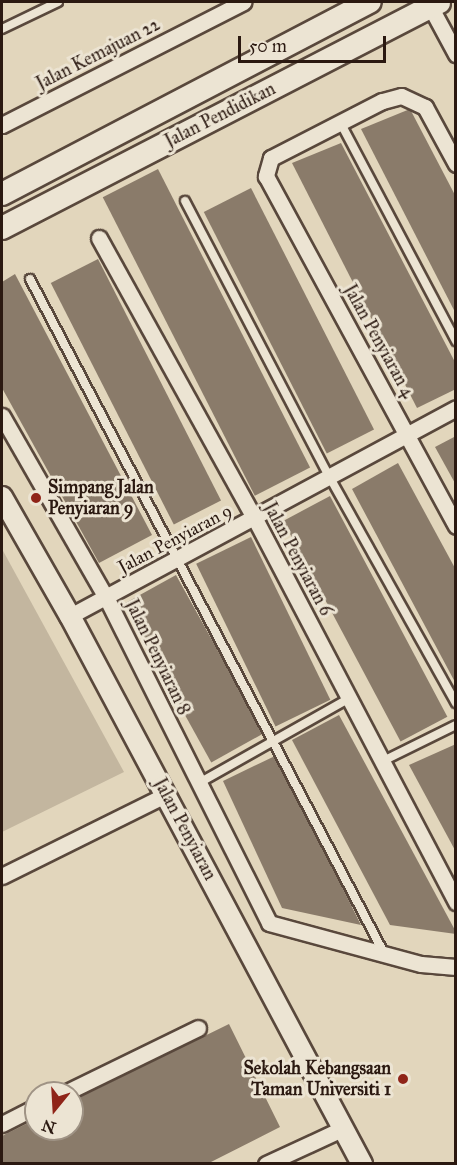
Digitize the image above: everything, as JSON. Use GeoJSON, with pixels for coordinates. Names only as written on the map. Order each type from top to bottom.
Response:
{"type":"FeatureCollection","features":[{"type":"Feature","properties":{"kind":"main road","name":"Jalan Pendidikan"},"geometry":{"type":"LineString","coordinates":[[2,194],[370,2]]}},
{"type":"Feature","properties":{"kind":"main road","name":"Jalan Pendidikan"},"geometry":{"type":"LineString","coordinates":[[2,228],[434,4]]}},
{"type":"Feature","properties":{"kind":"main road"},"geometry":{"type":"LineString","coordinates":[[2,234],[26,215]]}},
{"type":"Feature","properties":{"kind":"street","name":"Jalan Kemajuan 22"},"geometry":{"type":"LineString","coordinates":[[2,123],[222,6],[243,2]]}},
{"type":"Feature","properties":{"kind":"street"},"geometry":{"type":"LineString","coordinates":[[434,4],[456,54]]}},
{"type":"Feature","properties":{"kind":"street"},"geometry":{"type":"LineString","coordinates":[[340,122],[382,101],[401,96],[425,106],[456,164]]}},
{"type":"Feature","properties":{"kind":"street","name":"Jalan Penyiaran 4"},"geometry":{"type":"LineString","coordinates":[[340,122],[271,158],[266,176],[456,526]]}},
{"type":"Feature","properties":{"kind":"street","name":"Jalan Penyiaran 6"},"geometry":{"type":"LineString","coordinates":[[99,238],[255,519],[456,902]]}},
{"type":"Feature","properties":{"kind":"street","name":"Jalan Penyiaran 9"},"geometry":{"type":"LineString","coordinates":[[70,616],[255,519],[329,476],[456,408]]}},
{"type":"Feature","properties":{"kind":"street","name":"Jalan Penyiaran 8"},"geometry":{"type":"LineString","coordinates":[[2,416],[107,598],[269,922],[385,954]]}},
{"type":"Feature","properties":{"kind":"street","name":"Jalan Penyiaran"},"geometry":{"type":"LineString","coordinates":[[2,497],[167,794],[362,1164]]}},
{"type":"Feature","properties":{"kind":"street"},"geometry":{"type":"LineString","coordinates":[[2,876],[167,794]]}},
{"type":"Feature","properties":{"kind":"street"},"geometry":{"type":"LineString","coordinates":[[385,954],[421,964],[456,967]]}},
{"type":"Feature","properties":{"kind":"street"},"geometry":{"type":"LineString","coordinates":[[84,1084],[198,1028]]}},
{"type":"Feature","properties":{"kind":"street"},"geometry":{"type":"LineString","coordinates":[[2,1124],[24,1113]]}},
{"type":"Feature","properties":{"kind":"street"},"geometry":{"type":"LineString","coordinates":[[266,1164],[344,1128]]}},
{"type":"Feature","properties":{"kind":"lane"},"geometry":{"type":"LineString","coordinates":[[2,29],[58,2]]}},
{"type":"Feature","properties":{"kind":"lane"},"geometry":{"type":"LineString","coordinates":[[340,122],[456,341]]}},
{"type":"Feature","properties":{"kind":"lane"},"geometry":{"type":"LineString","coordinates":[[185,201],[329,476],[456,703]]}},
{"type":"Feature","properties":{"kind":"lane"},"geometry":{"type":"LineString","coordinates":[[30,279],[385,954]]}},
{"type":"Feature","properties":{"kind":"lane"},"geometry":{"type":"LineString","coordinates":[[199,783],[350,698]]}},
{"type":"Feature","properties":{"kind":"lane"},"geometry":{"type":"LineString","coordinates":[[383,761],[456,725]]}},
{"type":"Feature","properties":{"kind":"shaded area"},"geometry":{"type":"Polygon","coordinates":[[[2,549],[124,772],[2,832],[2,549]]]}},
{"type":"Feature","properties":{"kind":"building"},"geometry":{"type":"Polygon","coordinates":[[[410,109],[456,197],[456,314],[361,129],[410,109]]]}},
{"type":"Feature","properties":{"kind":"building"},"geometry":{"type":"Polygon","coordinates":[[[341,143],[456,364],[456,389],[417,408],[292,163],[341,143]]]}},
{"type":"Feature","properties":{"kind":"building"},"geometry":{"type":"Polygon","coordinates":[[[158,169],[310,467],[255,496],[103,197],[158,169]]]}},
{"type":"Feature","properties":{"kind":"building"},"geometry":{"type":"Polygon","coordinates":[[[251,188],[374,429],[327,454],[204,212],[251,188]]]}},
{"type":"Feature","properties":{"kind":"building"},"geometry":{"type":"Polygon","coordinates":[[[98,259],[221,500],[174,525],[51,283],[98,259]]]}},
{"type":"Feature","properties":{"kind":"building"},"geometry":{"type":"Polygon","coordinates":[[[15,274],[152,535],[99,563],[2,388],[2,282],[15,274]]]}},
{"type":"Feature","properties":{"kind":"building"},"geometry":{"type":"Polygon","coordinates":[[[456,436],[456,485],[435,447],[456,436]]]}},
{"type":"Feature","properties":{"kind":"building"},"geometry":{"type":"Polygon","coordinates":[[[398,463],[456,570],[456,684],[352,489],[398,463]]]}},
{"type":"Feature","properties":{"kind":"building"},"geometry":{"type":"Polygon","coordinates":[[[330,496],[447,717],[401,742],[283,521],[330,496]]]}},
{"type":"Feature","properties":{"kind":"building"},"geometry":{"type":"Polygon","coordinates":[[[251,537],[330,700],[276,726],[196,564],[251,537]]]}},
{"type":"Feature","properties":{"kind":"building"},"geometry":{"type":"Polygon","coordinates":[[[176,575],[264,733],[211,762],[124,604],[176,575]]]}},
{"type":"Feature","properties":{"kind":"building"},"geometry":{"type":"Polygon","coordinates":[[[339,715],[456,934],[390,925],[292,740],[339,715]]]}},
{"type":"Feature","properties":{"kind":"building"},"geometry":{"type":"Polygon","coordinates":[[[456,744],[456,852],[409,765],[456,744]]]}},
{"type":"Feature","properties":{"kind":"building"},"geometry":{"type":"Polygon","coordinates":[[[277,755],[361,925],[282,908],[223,781],[277,755]]]}},
{"type":"Feature","properties":{"kind":"building"},"geometry":{"type":"Polygon","coordinates":[[[229,1024],[280,1127],[207,1164],[2,1164],[2,1136],[24,1125],[24,1141],[84,1141],[84,1095],[229,1024]]]}},
{"type":"Feature","properties":{"kind":"place","name":"Simpang Jalan Penyiaran 9"},"geometry":{"type":"Point","coordinates":[36,498]}},
{"type":"Feature","properties":{"kind":"place","name":"Sekolah Kebangsaan Taman Universiti 1"},"geometry":{"type":"Point","coordinates":[403,1079]}}]}
